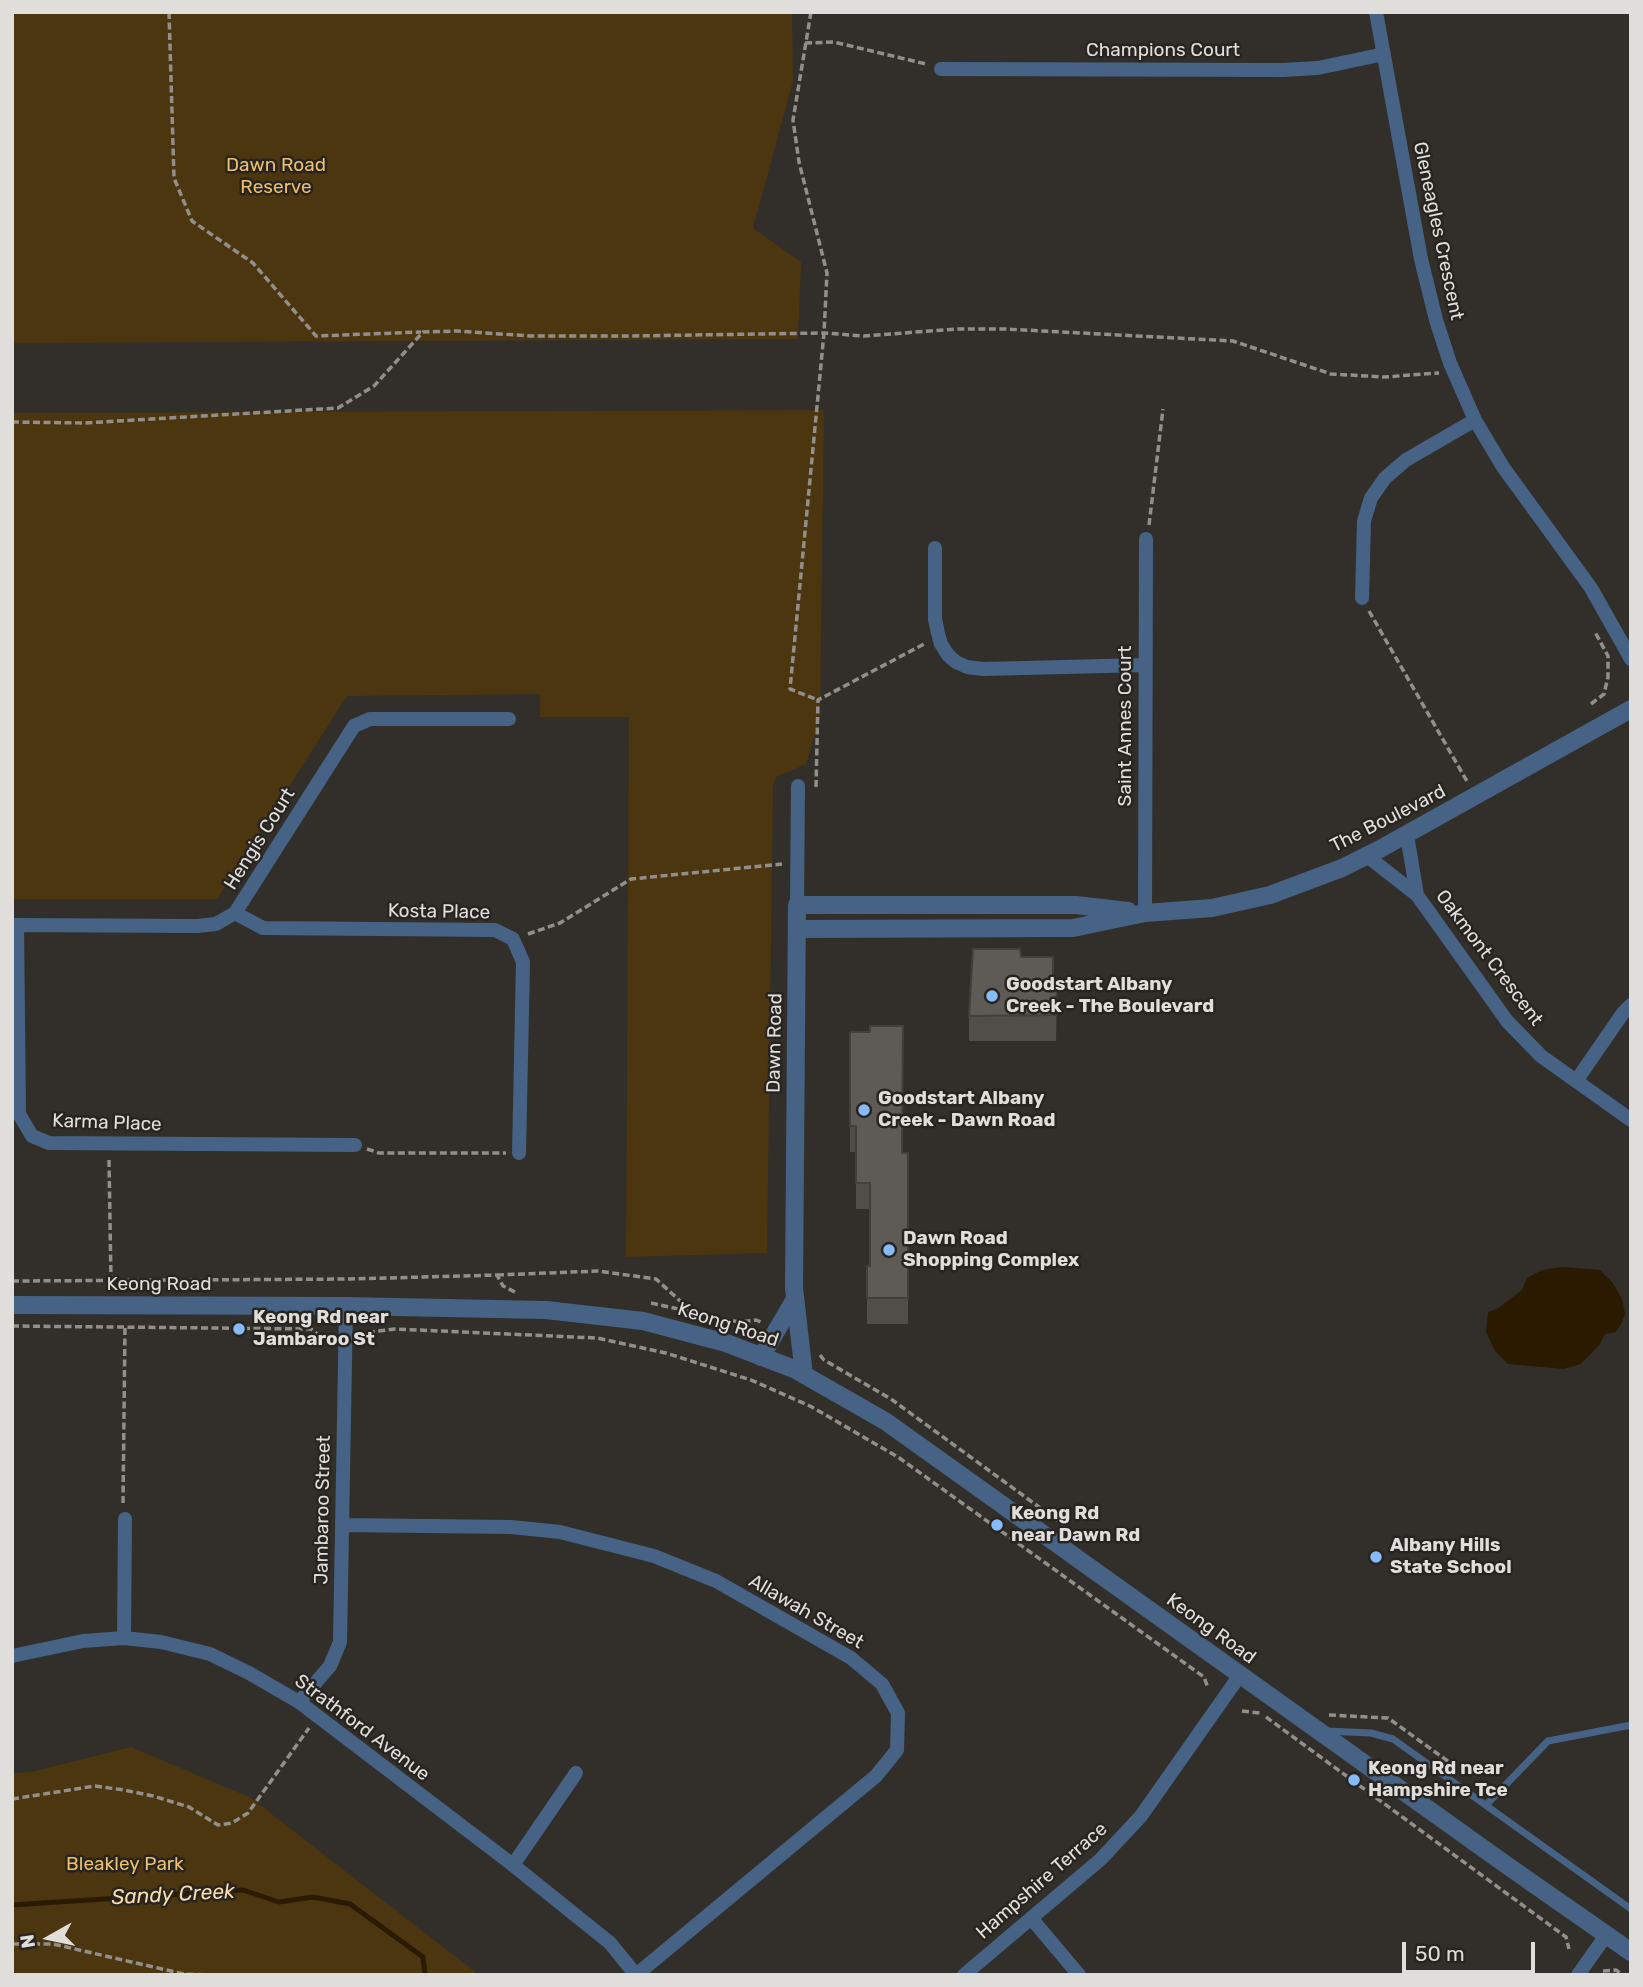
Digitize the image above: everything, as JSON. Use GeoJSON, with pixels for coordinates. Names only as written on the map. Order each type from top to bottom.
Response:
{"type":"FeatureCollection","features":[{"type":"Feature","properties":{"kind":"street","name":"Gleneagles Crescent"},"geometry":{"type":"LineString","coordinates":[[1376,12],[1421,258],[1436,320],[1454,372],[1475,421],[1503,467],[1591,588],[1631,659]]}},
{"type":"Feature","properties":{"kind":"street","name":"Champions Court"},"geometry":{"type":"LineString","coordinates":[[941,69],[1282,70],[1318,68],[1384,54]]}},
{"type":"Feature","properties":{"kind":"street"},"geometry":{"type":"LineString","coordinates":[[1362,598],[1364,522],[1371,498],[1385,478],[1406,460],[1475,421]]}},
{"type":"Feature","properties":{"kind":"street","name":"Saint Annes Court"},"geometry":{"type":"LineString","coordinates":[[1145,913],[1146,539]]}},
{"type":"Feature","properties":{"kind":"street"},"geometry":{"type":"LineString","coordinates":[[935,548],[938,633],[947,655],[967,667],[1145,666]]}},
{"type":"Feature","properties":{"kind":"street","name":"The Boulevard"},"geometry":{"type":"LineString","coordinates":[[797,929],[1073,928],[1145,913],[1212,908],[1270,895],[1367,856],[1631,709]]}},
{"type":"Feature","properties":{"kind":"street","name":"Hengis Court"},"geometry":{"type":"LineString","coordinates":[[15,925],[216,924],[235,913],[354,726],[370,719],[509,719]]}},
{"type":"Feature","properties":{"kind":"street","name":"Dawn Road"},"geometry":{"type":"LineString","coordinates":[[798,786],[795,1299],[804,1375]]}},
{"type":"Feature","properties":{"kind":"street","name":"Oakmont Crescent"},"geometry":{"type":"LineString","coordinates":[[1407,835],[1417,895]]}},
{"type":"Feature","properties":{"kind":"street","name":"Oakmont Crescent"},"geometry":{"type":"LineString","coordinates":[[1367,856],[1417,895],[1507,1021],[1541,1056],[1631,1120]]}},
{"type":"Feature","properties":{"kind":"street","name":"The Boulevard"},"geometry":{"type":"LineString","coordinates":[[797,905],[1076,905],[1145,913]]}},
{"type":"Feature","properties":{"kind":"street","name":"Kosta Place"},"geometry":{"type":"LineString","coordinates":[[235,913],[263,928],[495,930],[513,939],[523,962],[519,1153]]}},
{"type":"Feature","properties":{"kind":"street","name":"Karma Place"},"geometry":{"type":"LineString","coordinates":[[15,925],[19,1114],[32,1136],[49,1143],[355,1145]]}},
{"type":"Feature","properties":{"kind":"street"},"geometry":{"type":"LineString","coordinates":[[1576,1081],[1631,1005]]}},
{"type":"Feature","properties":{"kind":"street"},"geometry":{"type":"LineString","coordinates":[[761,1357],[795,1299]]}},
{"type":"Feature","properties":{"kind":"street","name":"Keong Road"},"geometry":{"type":"LineString","coordinates":[[12,1305],[346,1306],[546,1310],[643,1321],[726,1343],[804,1375],[886,1421],[1240,1675],[1320,1723],[1631,1952]]}},
{"type":"Feature","properties":{"kind":"street","name":"Jambaroo Street"},"geometry":{"type":"LineString","coordinates":[[299,1702],[330,1667],[340,1642],[346,1306]]}},
{"type":"Feature","properties":{"kind":"street"},"geometry":{"type":"LineString","coordinates":[[124,1638],[125,1519]]}},
{"type":"Feature","properties":{"kind":"street","name":"Allawah Street"},"geometry":{"type":"LineString","coordinates":[[342,1525],[511,1527],[560,1532],[654,1556],[727,1588],[850,1658],[882,1684],[898,1713],[897,1750],[876,1776],[636,1975]]}},
{"type":"Feature","properties":{"kind":"street","name":"Strathford Avenue"},"geometry":{"type":"LineString","coordinates":[[12,1656],[83,1641],[124,1638],[161,1642],[210,1654],[299,1702],[513,1865],[610,1943],[636,1975]]}},
{"type":"Feature","properties":{"kind":"street","name":"Hampshire Terrace"},"geometry":{"type":"LineString","coordinates":[[964,1975],[1101,1859],[1141,1816],[1240,1675]]}},
{"type":"Feature","properties":{"kind":"street"},"geometry":{"type":"LineString","coordinates":[[513,1865],[576,1773]]}},
{"type":"Feature","properties":{"kind":"street"},"geometry":{"type":"LineString","coordinates":[[1031,1918],[1080,1975]]}},
{"type":"Feature","properties":{"kind":"street"},"geometry":{"type":"LineString","coordinates":[[1578,1975],[1607,1934]]}},
{"type":"Feature","properties":{"kind":"lane"},"geometry":{"type":"LineString","coordinates":[[1320,1723],[1393,1739],[1631,1909]]}},
{"type":"Feature","properties":{"kind":"lane"},"geometry":{"type":"LineString","coordinates":[[1487,1804],[1548,1741],[1631,1725]]}},
{"type":"Feature","properties":{"kind":"path"},"geometry":{"type":"LineString","coordinates":[[169,12],[174,178],[191,221],[253,263],[316,336],[457,331],[530,336],[824,333],[864,335],[981,329],[1233,341],[1331,374],[1384,377],[1454,372]]}},
{"type":"Feature","properties":{"kind":"path"},"geometry":{"type":"LineString","coordinates":[[811,12],[793,120],[799,162],[827,273],[824,333],[790,689],[818,700],[926,643],[938,633]]}},
{"type":"Feature","properties":{"kind":"path"},"geometry":{"type":"LineString","coordinates":[[805,43],[834,42],[941,69]]}},
{"type":"Feature","properties":{"kind":"path"},"geometry":{"type":"LineString","coordinates":[[12,422],[84,423],[338,408],[374,386],[423,332]]}},
{"type":"Feature","properties":{"kind":"path"},"geometry":{"type":"LineString","coordinates":[[1146,539],[1152,517],[1163,409]]}},
{"type":"Feature","properties":{"kind":"path"},"geometry":{"type":"LineString","coordinates":[[1362,598],[1477,797]]}},
{"type":"Feature","properties":{"kind":"path"},"geometry":{"type":"LineString","coordinates":[[1591,704],[1604,694],[1608,677],[1608,656],[1596,632]]}},
{"type":"Feature","properties":{"kind":"path"},"geometry":{"type":"LineString","coordinates":[[816,787],[818,700]]}},
{"type":"Feature","properties":{"kind":"path"},"geometry":{"type":"LineString","coordinates":[[513,939],[560,922],[631,879],[798,863]]}},
{"type":"Feature","properties":{"kind":"path"},"geometry":{"type":"LineString","coordinates":[[109,1144],[111,1282]]}},
{"type":"Feature","properties":{"kind":"path"},"geometry":{"type":"LineString","coordinates":[[355,1145],[379,1153],[519,1153]]}},
{"type":"Feature","properties":{"kind":"path"},"geometry":{"type":"LineString","coordinates":[[497,1275],[598,1271],[656,1279],[690,1311]]}},
{"type":"Feature","properties":{"kind":"path"},"geometry":{"type":"LineString","coordinates":[[12,1326],[311,1329],[325,1340]]}},
{"type":"Feature","properties":{"kind":"path"},"geometry":{"type":"LineString","coordinates":[[125,1327],[121,1496],[125,1519]]}},
{"type":"Feature","properties":{"kind":"path"},"geometry":{"type":"LineString","coordinates":[[361,1341],[370,1332],[395,1329],[597,1338],[666,1353],[751,1380],[810,1406],[898,1457],[1204,1676],[1208,1689]]}},
{"type":"Feature","properties":{"kind":"path"},"geometry":{"type":"LineString","coordinates":[[817,1351],[824,1360],[891,1399],[1069,1529]]}},
{"type":"Feature","properties":{"kind":"path"},"geometry":{"type":"LineString","coordinates":[[1242,1710],[1259,1712],[1492,1881],[1566,1937],[1569,1949]]}},
{"type":"Feature","properties":{"kind":"path"},"geometry":{"type":"LineString","coordinates":[[12,1799],[95,1786],[115,1788],[189,1807],[219,1825],[232,1824],[248,1813],[317,1718]]}},
{"type":"Feature","properties":{"kind":"path"},"geometry":{"type":"LineString","coordinates":[[1320,1723],[1388,1718],[1463,1772]]}},
{"type":"Feature","properties":{"kind":"path"},"geometry":{"type":"LineString","coordinates":[[12,1944],[53,1944],[184,1973],[209,1975]]}},
{"type":"Feature","properties":{"kind":"path"},"geometry":{"type":"LineString","coordinates":[[1603,1971],[1616,1970],[1623,1975]]}},
{"type":"Feature","properties":{"kind":"green space","name":"Dawn Road Reserve"},"geometry":{"type":"Polygon","coordinates":[[[12,12],[792,12],[793,81],[753,228],[801,262],[798,339],[12,343],[12,12]]]}},
{"type":"Feature","properties":{"kind":"green space"},"geometry":{"type":"Polygon","coordinates":[[[824,410],[820,716],[806,764],[776,777],[773,786],[767,1253],[626,1257],[629,717],[540,717],[540,694],[347,696],[217,899],[12,899],[12,413],[824,410]]]}},
{"type":"Feature","properties":{"kind":"green space","name":"Bleakley Park"},"geometry":{"type":"Polygon","coordinates":[[[131,1747],[251,1798],[479,1975],[12,1975],[12,1773],[31,1772],[131,1747]]]}},
{"type":"Feature","properties":{"kind":"shaded area"},"geometry":{"type":"Polygon","coordinates":[[[1562,1267],[1600,1270],[1612,1282],[1622,1299],[1625,1314],[1621,1324],[1616,1332],[1605,1334],[1600,1344],[1581,1364],[1564,1369],[1508,1364],[1495,1351],[1486,1332],[1488,1312],[1497,1309],[1522,1290],[1527,1278],[1542,1270],[1562,1267]]]}},
{"type":"Feature","properties":{"kind":"building"},"geometry":{"type":"Polygon","coordinates":[[[973,949],[1020,949],[1021,957],[1053,957],[1053,982],[1057,982],[1056,1015],[969,1016],[973,949]]]}},
{"type":"Feature","properties":{"kind":"building"},"geometry":{"type":"Polygon","coordinates":[[[870,1026],[903,1026],[902,1153],[908,1153],[908,1298],[867,1298],[867,1266],[870,1266],[870,1183],[856,1183],[856,1126],[850,1126],[850,1032],[870,1032],[870,1026]]]}},
{"type":"Feature","properties":{"kind":"waterway","name":"Sandy Creek"},"geometry":{"type":"LineString","coordinates":[[12,1905],[243,1890],[279,1902],[313,1897],[350,1904],[423,1957],[425,1975]]}},
{"type":"Feature","properties":{"kind":"place","name":"Goodstart Albany Creek - The Boulevard"},"geometry":{"type":"Point","coordinates":[992,996]}},
{"type":"Feature","properties":{"kind":"place","name":"Goodstart Albany Creek - Dawn Road"},"geometry":{"type":"Point","coordinates":[864,1110]}},
{"type":"Feature","properties":{"kind":"place","name":"Dawn Road Shopping Complex"},"geometry":{"type":"Point","coordinates":[889,1250]}},
{"type":"Feature","properties":{"kind":"place","name":"Keong Rd near Jambaroo St"},"geometry":{"type":"Point","coordinates":[239,1329]}},
{"type":"Feature","properties":{"kind":"place","name":"Keong Rd near Dawn Rd"},"geometry":{"type":"Point","coordinates":[997,1525]}},
{"type":"Feature","properties":{"kind":"place","name":"Albany Hills State School"},"geometry":{"type":"Point","coordinates":[1376,1557]}},
{"type":"Feature","properties":{"kind":"place","name":"Keong Rd near Hampshire Tce"},"geometry":{"type":"Point","coordinates":[1354,1780]}}]}
